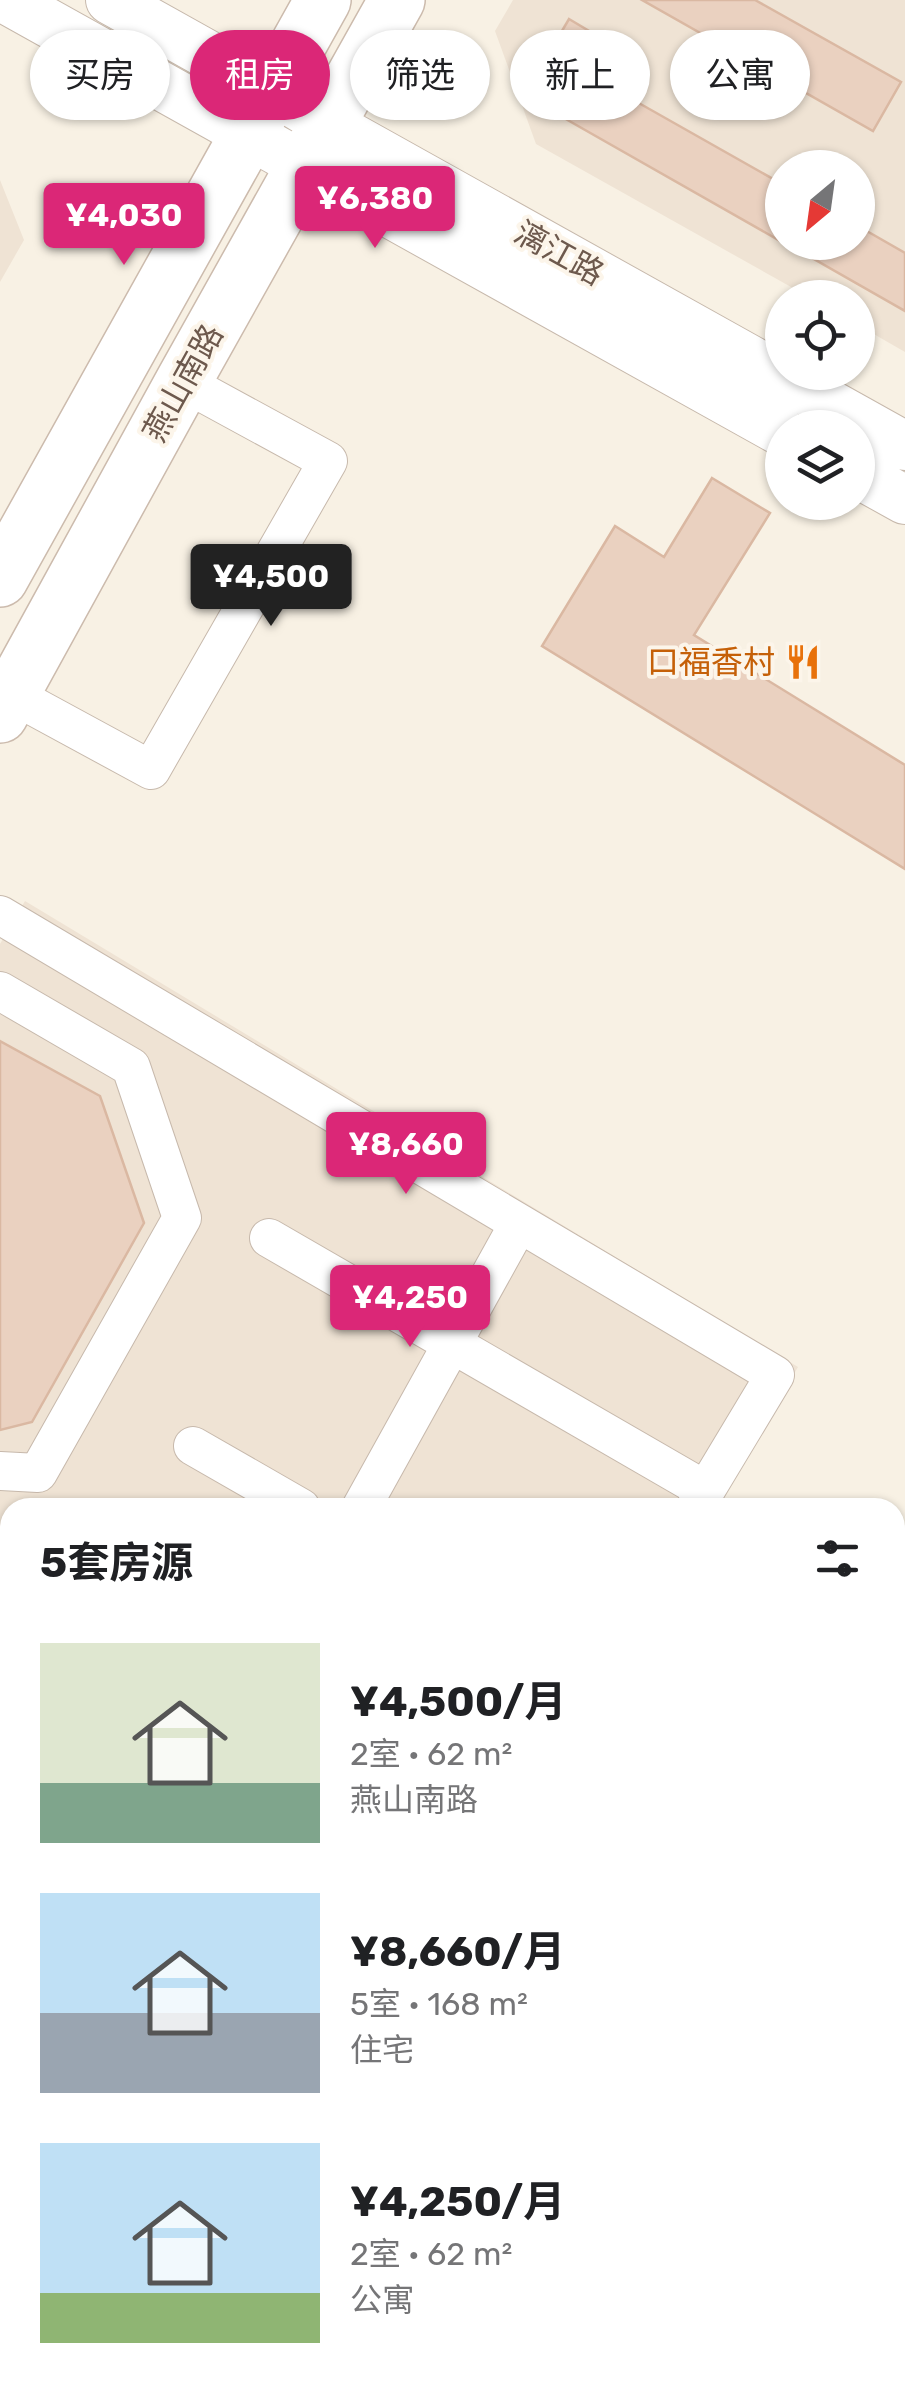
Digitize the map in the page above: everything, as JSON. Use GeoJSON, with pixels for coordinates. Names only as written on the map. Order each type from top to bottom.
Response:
{"type":"FeatureCollection","features":[{"type":"Feature","properties":{"kind":"main road","name":"燕山南路"},"geometry":{"type":"LineString","coordinates":[[306,30],[323,0]]}},
{"type":"Feature","properties":{"kind":"main road","name":"燕山南路"},"geometry":{"type":"LineString","coordinates":[[6,705],[398,0]]}},
{"type":"Feature","properties":{"kind":"main road","name":"燕山南路"},"geometry":{"type":"LineString","coordinates":[[0,579],[255,120]]}},
{"type":"Feature","properties":{"kind":"street","name":"漓江路"},"geometry":{"type":"LineString","coordinates":[[8,0],[190,81]]}},
{"type":"Feature","properties":{"kind":"street","name":"漓江路"},"geometry":{"type":"LineString","coordinates":[[110,0],[190,60]]}},
{"type":"Feature","properties":{"kind":"street","name":"漓江路"},"geometry":{"type":"LineString","coordinates":[[272,120],[765,422]]}},
{"type":"Feature","properties":{"kind":"street","name":"漓江路"},"geometry":{"type":"LineString","coordinates":[[316,146],[905,446]]}},
{"type":"Feature","properties":{"kind":"street"},"geometry":{"type":"LineString","coordinates":[[6,705],[151,770],[328,461],[183,382]]}},
{"type":"Feature","properties":{"kind":"street"},"geometry":{"type":"LineString","coordinates":[[875,483],[905,500]]}},
{"type":"Feature","properties":{"kind":"street"},"geometry":{"type":"LineString","coordinates":[[0,915],[775,1375],[701,1498]]}},
{"type":"Feature","properties":{"kind":"street"},"geometry":{"type":"LineString","coordinates":[[0,991],[131,1067],[182,1218],[38,1473],[0,1471]]}},
{"type":"Feature","properties":{"kind":"street"},"geometry":{"type":"LineString","coordinates":[[367,1498],[518,1225]]}},
{"type":"Feature","properties":{"kind":"street"},"geometry":{"type":"LineString","coordinates":[[269,1238],[452,1344],[698,1498]]}},
{"type":"Feature","properties":{"kind":"street"},"geometry":{"type":"LineString","coordinates":[[193,1446],[284,1498]]}},
{"type":"Feature","properties":{"kind":"shaded area"},"geometry":{"type":"Polygon","coordinates":[[[513,0],[905,0],[905,352],[875,335],[875,280],[779,280],[536,144],[527,120],[650,120],[650,30],[510,30],[510,72],[495,31],[513,0]]]}},
{"type":"Feature","properties":{"kind":"shaded area"},"geometry":{"type":"Polygon","coordinates":[[[0,180],[24,240],[0,282],[0,180]]]}},
{"type":"Feature","properties":{"kind":"shaded area"},"geometry":{"type":"Polygon","coordinates":[[[25,901],[798,1367],[720,1498],[0,1498],[0,944],[25,901]]]}},
{"type":"Feature","properties":{"kind":"building"},"geometry":{"type":"Polygon","coordinates":[[[642,0],[755,0],[808,30],[695,30],[642,0]]]}},
{"type":"Feature","properties":{"kind":"building"},"geometry":{"type":"Polygon","coordinates":[[[569,19],[587,30],[563,30],[569,19]]]}},
{"type":"Feature","properties":{"kind":"building"},"geometry":{"type":"Polygon","coordinates":[[[810,31],[901,82],[873,131],[810,95],[810,31]]]}},
{"type":"Feature","properties":{"kind":"building"},"geometry":{"type":"Polygon","coordinates":[[[650,109],[765,174],[765,232],[568,120],[650,120],[650,109]]]}},
{"type":"Feature","properties":{"kind":"building"},"geometry":{"type":"Polygon","coordinates":[[[875,236],[905,253],[905,311],[875,294],[875,280],[851,280],[816,260],[875,260],[875,236]]]}},
{"type":"Feature","properties":{"kind":"building"},"geometry":{"type":"Polygon","coordinates":[[[712,478],[765,510],[766,520],[694,635],[905,765],[905,869],[542,646],[615,526],[664,557],[712,478]]]}},
{"type":"Feature","properties":{"kind":"building"},"geometry":{"type":"Polygon","coordinates":[[[0,1041],[100,1096],[144,1223],[32,1422],[0,1430],[0,1041]]]}},
{"type":"Feature","properties":{"kind":"place","name":"口福香村"},"geometry":{"type":"Point","coordinates":[803,662]}}]}
